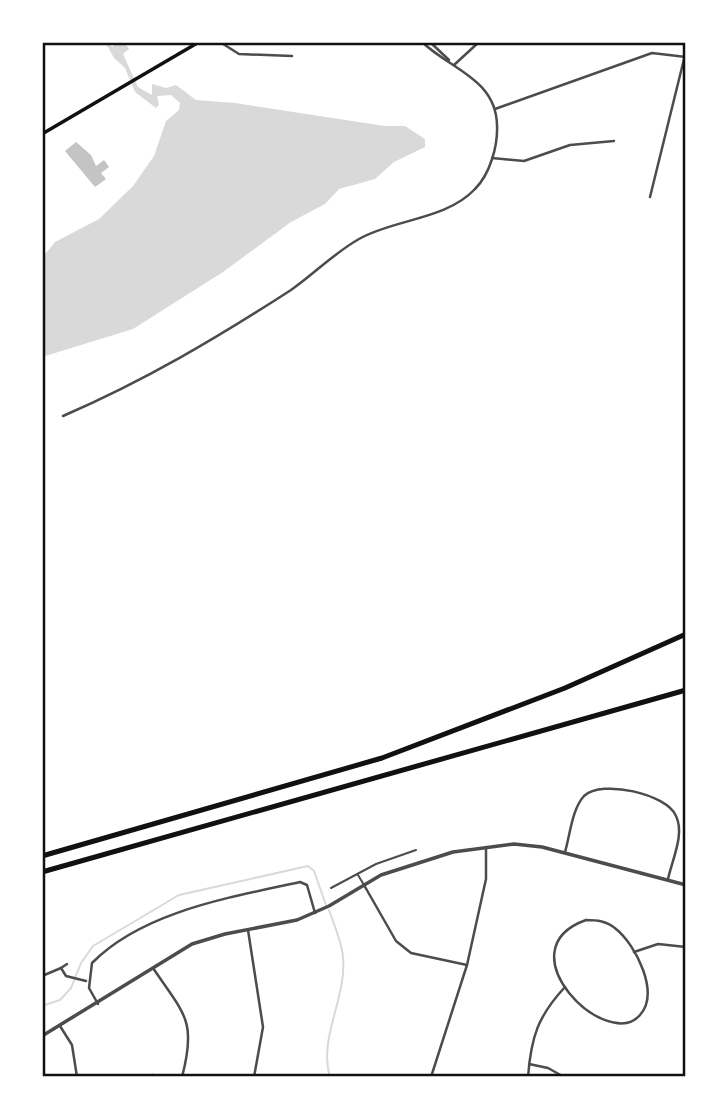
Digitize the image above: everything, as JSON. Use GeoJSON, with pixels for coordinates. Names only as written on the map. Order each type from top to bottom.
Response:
{"type":"FeatureCollection","features":[{"type":"Feature","properties":{"kind":"highway"},"geometry":{"type":"LineString","coordinates":[[42,856],[382,758],[565,688],[686,634]]}},
{"type":"Feature","properties":{"kind":"highway"},"geometry":{"type":"LineString","coordinates":[[42,872],[686,690]]}},
{"type":"Feature","properties":{"kind":"main road"},"geometry":{"type":"LineString","coordinates":[[42,134],[199,42]]}},
{"type":"Feature","properties":{"kind":"street"},"geometry":{"type":"LineString","coordinates":[[220,42],[239,54],[292,56]]}},
{"type":"Feature","properties":{"kind":"street"},"geometry":{"type":"LineString","coordinates":[[63,416],[118,392],[196,351],[311,276],[362,237],[461,201],[476,188],[492,158],[497,136],[495,109],[480,83],[422,42]]}},
{"type":"Feature","properties":{"kind":"street"},"geometry":{"type":"LineString","coordinates":[[430,42],[454,65]]}},
{"type":"Feature","properties":{"kind":"street"},"geometry":{"type":"LineString","coordinates":[[454,65],[479,42]]}},
{"type":"Feature","properties":{"kind":"street"},"geometry":{"type":"LineString","coordinates":[[650,197],[686,51]]}},
{"type":"Feature","properties":{"kind":"street"},"geometry":{"type":"LineString","coordinates":[[495,109],[642,56],[660,52],[685,57]]}},
{"type":"Feature","properties":{"kind":"street"},"geometry":{"type":"LineString","coordinates":[[492,158],[524,161],[570,145],[614,141]]}},
{"type":"Feature","properties":{"kind":"street"},"geometry":{"type":"LineString","coordinates":[[565,852],[577,808],[588,793],[607,787],[653,798],[671,807],[679,823],[668,880]]}},
{"type":"Feature","properties":{"kind":"street"},"geometry":{"type":"LineString","coordinates":[[42,1037],[192,944],[285,924],[316,913],[364,885],[413,863],[486,847],[528,845],[565,852],[686,885]]}},
{"type":"Feature","properties":{"kind":"street"},"geometry":{"type":"LineString","coordinates":[[431,1077],[467,965],[486,879],[486,847]]}},
{"type":"Feature","properties":{"kind":"street"},"geometry":{"type":"LineString","coordinates":[[98,1004],[88,981],[92,963],[155,922],[192,906],[300,882],[307,885],[316,913]]}},
{"type":"Feature","properties":{"kind":"street"},"geometry":{"type":"LineString","coordinates":[[364,885],[396,941],[411,953],[467,965]]}},
{"type":"Feature","properties":{"kind":"street"},"geometry":{"type":"LineString","coordinates":[[586,920],[605,922],[616,929],[634,952],[646,984],[648,1000],[643,1012],[632,1022],[618,1025],[603,1021],[565,987],[555,969],[554,954],[558,940],[569,927],[586,920]]}},
{"type":"Feature","properties":{"kind":"street"},"geometry":{"type":"LineString","coordinates":[[248,930],[262,1027],[254,1077]]}},
{"type":"Feature","properties":{"kind":"street"},"geometry":{"type":"LineString","coordinates":[[634,952],[658,944],[686,947]]}},
{"type":"Feature","properties":{"kind":"street"},"geometry":{"type":"LineString","coordinates":[[42,976],[67,964]]}},
{"type":"Feature","properties":{"kind":"street"},"geometry":{"type":"LineString","coordinates":[[61,968],[71,978],[88,981]]}},
{"type":"Feature","properties":{"kind":"street"},"geometry":{"type":"LineString","coordinates":[[153,968],[188,1021],[190,1045],[182,1077]]}},
{"type":"Feature","properties":{"kind":"street"},"geometry":{"type":"LineString","coordinates":[[528,1077],[541,1016],[565,987]]}},
{"type":"Feature","properties":{"kind":"street"},"geometry":{"type":"LineString","coordinates":[[60,1026],[72,1045],[78,1077]]}},
{"type":"Feature","properties":{"kind":"street"},"geometry":{"type":"LineString","coordinates":[[529,1064],[548,1068],[564,1077]]}},
{"type":"Feature","properties":{"kind":"street"},"geometry":{"type":"LineString","coordinates":[[152,1074],[162,1077]]}},
{"type":"Feature","properties":{"kind":"lane"},"geometry":{"type":"LineString","coordinates":[[331,888],[416,850]]}},
{"type":"Feature","properties":{"kind":"lane"},"geometry":{"type":"LineString","coordinates":[[358,874],[364,885]]}},
{"type":"Feature","properties":{"kind":"shaded area"},"geometry":{"type":"Polygon","coordinates":[[[105,42],[113,47],[115,42],[124,42],[129,49],[123,54],[138,87],[152,95],[152,84],[166,88],[176,85],[196,100],[235,103],[385,126],[405,126],[425,139],[425,147],[394,162],[375,179],[339,189],[325,204],[291,222],[223,272],[133,329],[42,357],[42,258],[55,242],[99,219],[133,186],[154,156],[166,121],[179,110],[180,103],[171,95],[157,96],[159,105],[156,108],[135,92],[125,68],[114,58],[105,42]]]}},
{"type":"Feature","properties":{"kind":"building"},"geometry":{"type":"Polygon","coordinates":[[[76,142],[91,155],[96,166],[104,160],[109,167],[101,173],[106,179],[95,187],[65,151],[76,142]]]}},
{"type":"Feature","properties":{"kind":"waterway"},"geometry":{"type":"LineString","coordinates":[[42,1006],[60,1000],[71,988],[81,963],[93,946],[179,895],[308,866],[314,871],[326,905]]}},
{"type":"Feature","properties":{"kind":"waterway"},"geometry":{"type":"LineString","coordinates":[[329,910],[343,957],[341,988],[328,1048],[330,1077]]}}]}
